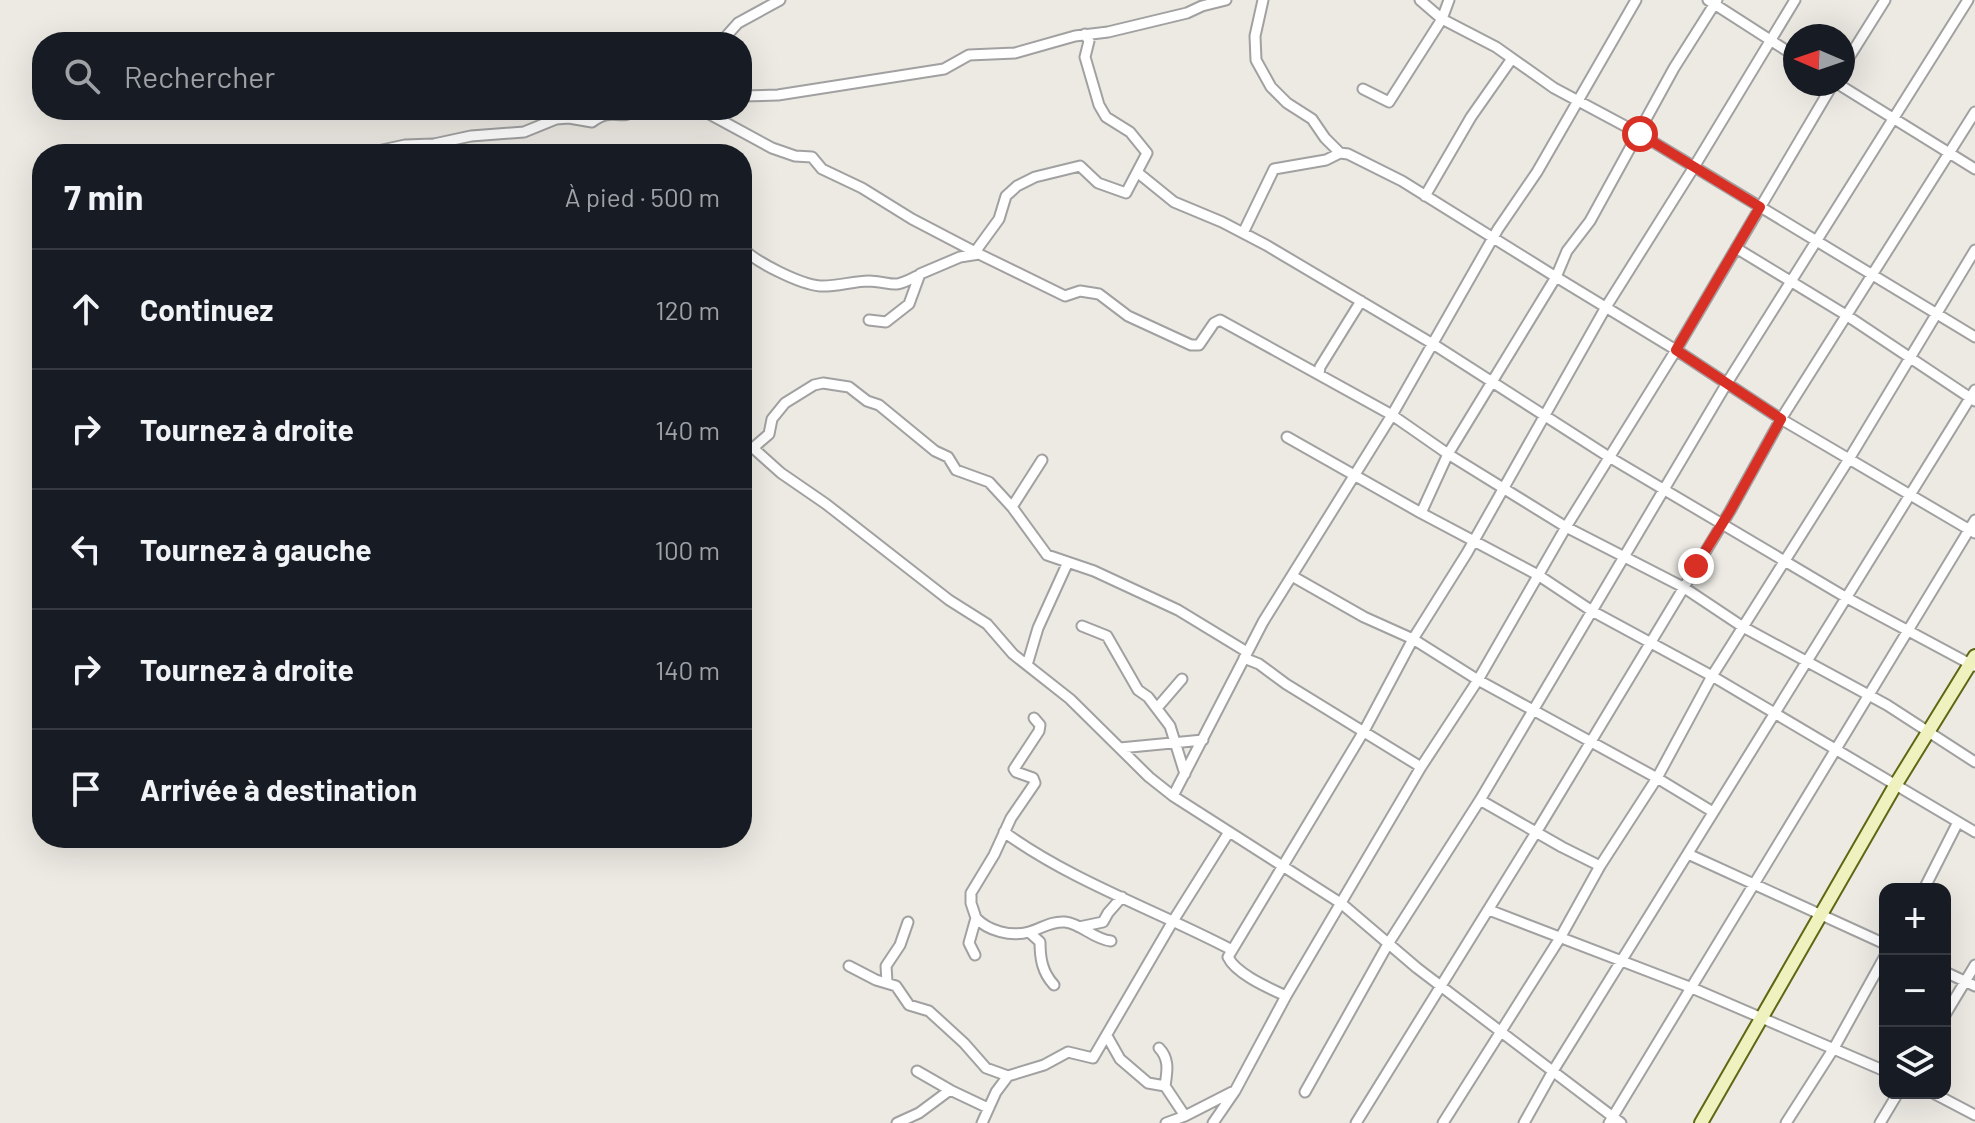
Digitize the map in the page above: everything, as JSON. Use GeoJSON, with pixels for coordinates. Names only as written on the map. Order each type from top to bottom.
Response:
{"type":"FeatureCollection","features":[{"type":"Feature","properties":{"kind":"street"},"geometry":{"type":"LineString","coordinates":[[730,32],[738,23],[780,0]]}},
{"type":"Feature","properties":{"kind":"street"},"geometry":{"type":"LineString","coordinates":[[752,96],[778,95],[944,69],[969,55],[1015,53],[1085,34],[1108,32],[1187,13],[1226,0]]}},
{"type":"Feature","properties":{"kind":"street"},"geometry":{"type":"LineString","coordinates":[[1263,0],[1255,36],[1256,60],[1271,87],[1287,103],[1312,119],[1340,153],[1352,155],[1495,237],[1781,419],[1972,532]]}},
{"type":"Feature","properties":{"kind":"street"},"geometry":{"type":"LineString","coordinates":[[1420,0],[1442,19],[1496,47],[1554,88],[1640,134],[1975,337]]}},
{"type":"Feature","properties":{"kind":"street"},"geometry":{"type":"LineString","coordinates":[[1363,89],[1389,102],[1442,19],[1449,0]]}},
{"type":"Feature","properties":{"kind":"street"},"geometry":{"type":"LineString","coordinates":[[1173,796],[1246,655],[1352,475],[1392,415],[1495,237],[1537,172],[1636,0]]}},
{"type":"Feature","properties":{"kind":"street"},"geometry":{"type":"LineString","coordinates":[[1286,996],[1231,964],[1228,957],[1364,731],[1413,639],[1547,416],[1606,307],[1795,0]]}},
{"type":"Feature","properties":{"kind":"street"},"geometry":{"type":"LineString","coordinates":[[1855,48],[1885,0]]}},
{"type":"Feature","properties":{"kind":"street"},"geometry":{"type":"LineString","coordinates":[[1305,1092],[1388,944],[1534,711],[1727,383],[1968,0]]}},
{"type":"Feature","properties":{"kind":"street"},"geometry":{"type":"LineString","coordinates":[[1421,513],[1448,454],[1556,277],[1567,251],[1590,221],[1713,1],[1783,48]]}},
{"type":"Feature","properties":{"kind":"street"},"geometry":{"type":"LineString","coordinates":[[752,258],[811,285],[871,281],[889,286],[901,284],[953,259],[977,253],[999,219],[1006,196],[1035,177],[1080,166],[1098,183],[1126,193],[1147,153],[1130,132],[1106,117],[1099,105],[1085,57],[1089,41],[1085,34]]}},
{"type":"Feature","properties":{"kind":"street"},"geometry":{"type":"LineString","coordinates":[[1425,196],[1471,117],[1511,60]]}},
{"type":"Feature","properties":{"kind":"street"},"geometry":{"type":"LineString","coordinates":[[1213,1123],[1235,1091],[1286,996],[1421,767],[1478,680],[1566,527],[1828,96]]}},
{"type":"Feature","properties":{"kind":"street"},"geometry":{"type":"LineString","coordinates":[[1855,96],[1975,169]]}},
{"type":"Feature","properties":{"kind":"street"},"geometry":{"type":"LineString","coordinates":[[1356,1123],[1536,833],[1781,419],[1975,112]]}},
{"type":"Feature","properties":{"kind":"street"},"geometry":{"type":"LineString","coordinates":[[434,144],[471,136],[524,132],[554,120]]}},
{"type":"Feature","properties":{"kind":"street"},"geometry":{"type":"LineString","coordinates":[[720,120],[772,148],[795,156],[812,157],[822,169],[862,188],[912,219],[1065,296],[1080,291],[1099,294],[1128,316],[1191,345],[1199,345],[1214,323],[1220,320],[1392,415],[1448,454],[1566,527],[1683,587],[1743,627],[1868,695],[1975,762]]}},
{"type":"Feature","properties":{"kind":"street"},"geometry":{"type":"LineString","coordinates":[[1243,233],[1274,169],[1326,160],[1340,153]]}},
{"type":"Feature","properties":{"kind":"street"},"geometry":{"type":"LineString","coordinates":[[1137,172],[1174,202],[1243,233],[1361,301],[1609,457],[1847,598],[1907,631],[1974,662],[1896,784],[1701,1123]]}},
{"type":"Feature","properties":{"kind":"street"},"geometry":{"type":"LineString","coordinates":[[1524,1123],[1553,1071],[1909,495],[1973,397],[1736,248]]}},
{"type":"Feature","properties":{"kind":"street"},"geometry":{"type":"LineString","coordinates":[[1447,1121],[1560,938],[1600,866],[1657,778],[1712,676],[1849,459],[1975,250]]}},
{"type":"Feature","properties":{"kind":"street"},"geometry":{"type":"LineString","coordinates":[[869,320],[886,322],[905,308],[913,296],[913,287],[920,274]]}},
{"type":"Feature","properties":{"kind":"street"},"geometry":{"type":"LineString","coordinates":[[1319,374],[1320,367],[1361,301]]}},
{"type":"Feature","properties":{"kind":"street"},"geometry":{"type":"LineString","coordinates":[[752,443],[769,434],[772,419],[785,403],[814,385],[823,383],[849,387],[867,401],[879,405],[935,451],[948,457],[959,472],[989,482],[1012,507],[1045,554],[1178,610],[1286,684],[1421,767]]}},
{"type":"Feature","properties":{"kind":"street"},"geometry":{"type":"LineString","coordinates":[[1287,437],[1538,575],[1592,611],[1712,676],[1975,832]]}},
{"type":"Feature","properties":{"kind":"street"},"geometry":{"type":"LineString","coordinates":[[752,450],[949,600],[987,624],[1001,642],[1070,699],[1149,777],[1173,796],[1342,904],[1388,944],[1614,1121],[1868,695],[1972,532],[1975,520]]}},
{"type":"Feature","properties":{"kind":"street"},"geometry":{"type":"LineString","coordinates":[[1012,507],[1042,460]]}},
{"type":"Feature","properties":{"kind":"street"},"geometry":{"type":"LineString","coordinates":[[1027,665],[1038,628],[1068,562]]}},
{"type":"Feature","properties":{"kind":"street"},"geometry":{"type":"LineString","coordinates":[[1292,576],[1364,617],[1413,639],[1478,680],[1713,812]]}},
{"type":"Feature","properties":{"kind":"street"},"geometry":{"type":"LineString","coordinates":[[1082,626],[1107,636],[1138,690],[1170,726],[1185,774]]}},
{"type":"Feature","properties":{"kind":"street"},"geometry":{"type":"LineString","coordinates":[[1157,708],[1182,679]]}},
{"type":"Feature","properties":{"kind":"street"},"geometry":{"type":"LineString","coordinates":[[1034,718],[1040,725],[1039,731],[1014,769],[1033,778],[1035,783],[971,893],[976,918],[989,929],[999,932],[1029,932],[1038,926],[1062,922],[1079,927],[1100,940],[1111,941]]}},
{"type":"Feature","properties":{"kind":"street"},"geometry":{"type":"LineString","coordinates":[[1120,748],[1203,740]]}},
{"type":"Feature","properties":{"kind":"street"},"geometry":{"type":"LineString","coordinates":[[1480,800],[1600,866]]}},
{"type":"Feature","properties":{"kind":"street"},"geometry":{"type":"LineString","coordinates":[[1927,883],[1958,822]]}},
{"type":"Feature","properties":{"kind":"street"},"geometry":{"type":"LineString","coordinates":[[1004,832],[1067,871],[1232,950]]}},
{"type":"Feature","properties":{"kind":"street"},"geometry":{"type":"LineString","coordinates":[[849,966],[876,980],[887,982],[899,990],[909,1005],[929,1011],[986,1068],[1008,1076],[1044,1065],[1068,1052],[1092,1059],[1229,832]]}},
{"type":"Feature","properties":{"kind":"street"},"geometry":{"type":"LineString","coordinates":[[1688,854],[1879,941]]}},
{"type":"Feature","properties":{"kind":"street"},"geometry":{"type":"LineString","coordinates":[[1079,927],[1103,922],[1122,897]]}},
{"type":"Feature","properties":{"kind":"street"},"geometry":{"type":"LineString","coordinates":[[1489,910],[1692,988],[1879,1068]]}},
{"type":"Feature","properties":{"kind":"street"},"geometry":{"type":"LineString","coordinates":[[975,955],[969,943],[976,918]]}},
{"type":"Feature","properties":{"kind":"street"},"geometry":{"type":"LineString","coordinates":[[887,982],[886,966],[900,945],[908,922]]}},
{"type":"Feature","properties":{"kind":"street"},"geometry":{"type":"LineString","coordinates":[[1029,932],[1039,939],[1043,969],[1054,985]]}},
{"type":"Feature","properties":{"kind":"street"},"geometry":{"type":"LineString","coordinates":[[1951,1008],[1970,984],[1975,965]]}},
{"type":"Feature","properties":{"kind":"street"},"geometry":{"type":"LineString","coordinates":[[1786,1123],[1834,1048],[1879,967]]}},
{"type":"Feature","properties":{"kind":"street"},"geometry":{"type":"LineString","coordinates":[[1269,988],[1284,986],[1301,972]]}},
{"type":"Feature","properties":{"kind":"street"},"geometry":{"type":"LineString","coordinates":[[1951,975],[1970,984]]}},
{"type":"Feature","properties":{"kind":"street"},"geometry":{"type":"LineString","coordinates":[[1107,1036],[1120,1059],[1148,1083],[1165,1086]]}},
{"type":"Feature","properties":{"kind":"street"},"geometry":{"type":"LineString","coordinates":[[1159,1048],[1166,1054],[1165,1086],[1185,1116]]}},
{"type":"Feature","properties":{"kind":"street"},"geometry":{"type":"LineString","coordinates":[[917,1071],[988,1108]]}},
{"type":"Feature","properties":{"kind":"street"},"geometry":{"type":"LineString","coordinates":[[982,1123],[1008,1076]]}},
{"type":"Feature","properties":{"kind":"street"},"geometry":{"type":"LineString","coordinates":[[897,1123],[919,1113],[950,1090]]}},
{"type":"Feature","properties":{"kind":"street"},"geometry":{"type":"LineString","coordinates":[[1166,1123],[1235,1091]]}},
{"type":"Feature","properties":{"kind":"street"},"geometry":{"type":"LineString","coordinates":[[1880,1123],[1894,1099]]}},
{"type":"Feature","properties":{"kind":"street"},"geometry":{"type":"LineString","coordinates":[[1942,1099],[1974,1119]]}},
{"type":"Feature","properties":{"kind":"route"},"geometry":{"type":"LineString","coordinates":[[1640,134],[1760,207],[1676,350],[1781,419],[1696,566]]}}]}
